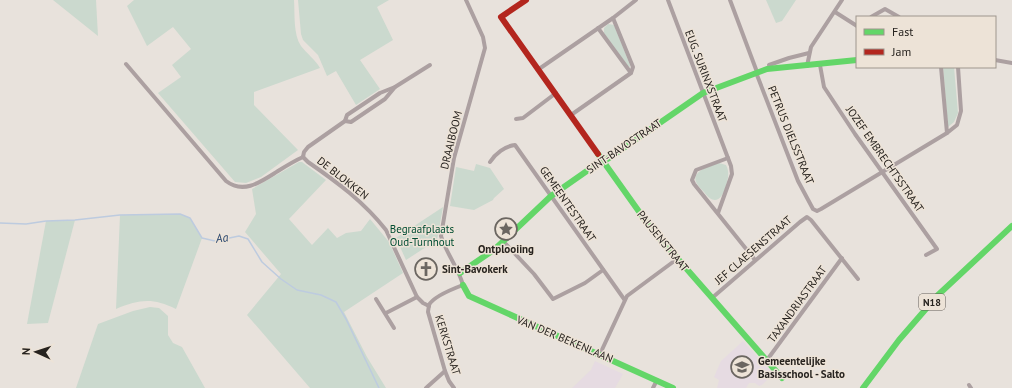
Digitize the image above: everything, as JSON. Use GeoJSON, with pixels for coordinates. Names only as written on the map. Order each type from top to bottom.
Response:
{"type":"FeatureCollection","features":[{"type":"Feature","properties":{"kind":"street","name":"DRAAIBOOM"},"geometry":{"type":"LineString","coordinates":[[463,285],[460,273],[441,236],[454,158],[485,48],[483,37],[466,0]]}},
{"type":"Feature","properties":{"kind":"street","name":"PAUSENSTRAAT"},"geometry":{"type":"LineString","coordinates":[[526,0],[501,17],[650,226],[677,259],[782,378]]}},
{"type":"Feature","properties":{"kind":"street"},"geometry":{"type":"LineString","coordinates":[[539,69],[613,18],[636,0]]}},
{"type":"Feature","properties":{"kind":"street","name":"EUG. SURINXSTRAAT"},"geometry":{"type":"LineString","coordinates":[[668,0],[731,166],[732,174],[718,213]]}},
{"type":"Feature","properties":{"kind":"street","name":"PETRUS DIELSSTRAAT"},"geometry":{"type":"LineString","coordinates":[[730,0],[798,181],[814,209],[817,211],[883,172]]}},
{"type":"Feature","properties":{"kind":"street"},"geometry":{"type":"LineString","coordinates":[[808,66],[809,53],[813,44],[842,0]]}},
{"type":"Feature","properties":{"kind":"street"},"geometry":{"type":"LineString","coordinates":[[873,16],[885,8],[897,16]]}},
{"type":"Feature","properties":{"kind":"street"},"geometry":{"type":"LineString","coordinates":[[834,12],[856,25]]}},
{"type":"Feature","properties":{"kind":"street"},"geometry":{"type":"LineString","coordinates":[[571,115],[631,73],[633,67],[613,18]]}},
{"type":"Feature","properties":{"kind":"street"},"geometry":{"type":"LineString","coordinates":[[598,28],[631,73]]}},
{"type":"Feature","properties":{"kind":"street"},"geometry":{"type":"LineString","coordinates":[[769,65],[809,53]]}},
{"type":"Feature","properties":{"kind":"street","name":"SINT-BAVOSTRAAT"},"geometry":{"type":"LineString","coordinates":[[460,273],[483,258],[551,196],[703,93],[757,72],[856,60]]}},
{"type":"Feature","properties":{"kind":"street"},"geometry":{"type":"LineString","coordinates":[[996,60],[1012,63]]}},
{"type":"Feature","properties":{"kind":"street","name":"DE BLOKKEN"},"geometry":{"type":"LineString","coordinates":[[126,64],[226,181],[232,186],[247,187],[257,184],[303,157],[346,189],[365,206],[386,230],[417,297]]}},
{"type":"Feature","properties":{"kind":"street"},"geometry":{"type":"LineString","coordinates":[[303,157],[304,152],[308,147],[345,121],[347,115],[380,93],[395,87],[430,64]]}},
{"type":"Feature","properties":{"kind":"street","name":"JOZEF EMBRECHTSSTRAAT"},"geometry":{"type":"LineString","coordinates":[[820,64],[824,87],[855,134],[937,249],[926,255]]}},
{"type":"Feature","properties":{"kind":"street"},"geometry":{"type":"LineString","coordinates":[[941,68],[947,132]]}},
{"type":"Feature","properties":{"kind":"street"},"geometry":{"type":"LineString","coordinates":[[883,172],[957,125],[961,111],[958,68]]}},
{"type":"Feature","properties":{"kind":"street"},"geometry":{"type":"LineString","coordinates":[[345,121],[351,122],[385,99],[395,87]]}},
{"type":"Feature","properties":{"kind":"street"},"geometry":{"type":"LineString","coordinates":[[516,119],[522,118],[556,93]]}},
{"type":"Feature","properties":{"kind":"street","name":"GEMEENTESTRAAT"},"geometry":{"type":"LineString","coordinates":[[490,162],[494,156],[508,147],[515,145],[624,299]]}},
{"type":"Feature","properties":{"kind":"street"},"geometry":{"type":"LineString","coordinates":[[728,158],[699,168],[693,175],[692,180],[755,260]]}},
{"type":"Feature","properties":{"kind":"street","name":"JEF CLAESENSTRAAT"},"geometry":{"type":"LineString","coordinates":[[712,298],[807,217],[842,258]]}},
{"type":"Feature","properties":{"kind":"street","name":"N18"},"geometry":{"type":"LineString","coordinates":[[863,388],[900,339],[926,308],[1012,226]]}},
{"type":"Feature","properties":{"kind":"street"},"geometry":{"type":"LineString","coordinates":[[503,240],[534,274],[553,299],[585,283],[603,270]]}},
{"type":"Feature","properties":{"kind":"street"},"geometry":{"type":"LineString","coordinates":[[842,258],[858,279]]}},
{"type":"Feature","properties":{"kind":"street","name":"TAXANDRIASTRAAT"},"geometry":{"type":"LineString","coordinates":[[767,360],[842,258]]}},
{"type":"Feature","properties":{"kind":"street"},"geometry":{"type":"LineString","coordinates":[[600,354],[624,299],[677,259]]}},
{"type":"Feature","properties":{"kind":"street","name":"KERKSTRAAT"},"geometry":{"type":"LineString","coordinates":[[454,388],[445,371],[428,312],[429,306],[433,301],[453,288],[463,285]]}},
{"type":"Feature","properties":{"kind":"street","name":"VAN DER BEKENLAAN"},"geometry":{"type":"LineString","coordinates":[[463,285],[469,296],[673,388]]}},
{"type":"Feature","properties":{"kind":"street"},"geometry":{"type":"LineString","coordinates":[[386,313],[417,297]]}},
{"type":"Feature","properties":{"kind":"street","name":"KERKSTRAAT"},"geometry":{"type":"LineString","coordinates":[[417,297],[429,306]]}},
{"type":"Feature","properties":{"kind":"street"},"geometry":{"type":"LineString","coordinates":[[376,299],[394,328]]}},
{"type":"Feature","properties":{"kind":"street"},"geometry":{"type":"LineString","coordinates":[[426,388],[445,371]]}},
{"type":"Feature","properties":{"kind":"street"},"geometry":{"type":"LineString","coordinates":[[653,388],[656,380]]}},
{"type":"Feature","properties":{"kind":"shaded area","name":"Gemeentelijke Basisschool - Salto"},"geometry":{"type":"Polygon","coordinates":[[[743,341],[773,374],[759,386],[755,383],[749,383],[746,388],[717,388],[719,380],[714,377],[721,361],[743,341]]]}},
{"type":"Feature","properties":{"kind":"shaded area"},"geometry":{"type":"Polygon","coordinates":[[[595,361],[623,374],[615,388],[572,388],[591,370],[595,361]]]}},
{"type":"Feature","properties":{"kind":"green space"},"geometry":{"type":"Polygon","coordinates":[[[53,0],[96,0],[98,36],[53,0]]]}},
{"type":"Feature","properties":{"kind":"green space"},"geometry":{"type":"Polygon","coordinates":[[[134,0],[294,0],[298,41],[320,68],[254,92],[254,105],[298,150],[261,177],[246,183],[235,182],[158,93],[181,77],[172,65],[191,49],[173,27],[147,46],[127,6],[134,0]]]}},
{"type":"Feature","properties":{"kind":"green space"},"geometry":{"type":"Polygon","coordinates":[[[298,0],[389,0],[377,7],[393,40],[360,60],[380,89],[356,105],[336,71],[327,76],[318,55],[303,40],[301,34],[298,0]]]}},
{"type":"Feature","properties":{"kind":"green space"},"geometry":{"type":"Polygon","coordinates":[[[766,0],[796,0],[782,21],[776,23],[766,0]]]}},
{"type":"Feature","properties":{"kind":"green space"},"geometry":{"type":"Polygon","coordinates":[[[608,24],[614,25],[630,67],[604,33],[604,28],[608,24]]]}},
{"type":"Feature","properties":{"kind":"green space"},"geometry":{"type":"Polygon","coordinates":[[[943,68],[954,68],[958,113],[954,122],[948,127],[943,68]]]}},
{"type":"Feature","properties":{"kind":"green space"},"geometry":{"type":"Polygon","coordinates":[[[299,162],[302,162],[326,180],[289,219],[312,245],[328,228],[337,238],[346,233],[361,231],[370,219],[389,242],[403,273],[344,312],[367,357],[386,388],[310,388],[247,315],[281,274],[245,232],[256,214],[252,189],[299,162]]]}},
{"type":"Feature","properties":{"kind":"green space"},"geometry":{"type":"Polygon","coordinates":[[[719,163],[726,165],[728,176],[722,195],[717,200],[714,200],[711,199],[700,187],[695,178],[701,170],[719,163]]]}},
{"type":"Feature","properties":{"kind":"green space"},"geometry":{"type":"Polygon","coordinates":[[[476,164],[490,168],[504,189],[493,200],[474,210],[450,206],[456,167],[474,171],[476,164]]]}},
{"type":"Feature","properties":{"kind":"green space","name":"Begraafplaats Oud-Turnhout"},"geometry":{"type":"Polygon","coordinates":[[[443,207],[437,240],[406,260],[396,238],[443,207]]]}},
{"type":"Feature","properties":{"kind":"green space"},"geometry":{"type":"Polygon","coordinates":[[[180,214],[190,218],[202,238],[176,309],[168,305],[146,301],[132,303],[116,309],[120,215],[180,214]]]}},
{"type":"Feature","properties":{"kind":"green space"},"geometry":{"type":"Polygon","coordinates":[[[75,220],[48,323],[27,324],[46,221],[75,220]]]}},
{"type":"Feature","properties":{"kind":"green space"},"geometry":{"type":"Polygon","coordinates":[[[150,307],[159,308],[168,316],[168,335],[173,343],[182,347],[205,388],[76,388],[98,324],[133,311],[150,307]]]}},
{"type":"Feature","properties":{"kind":"waterway","name":"Aa"},"geometry":{"type":"LineString","coordinates":[[0,223],[26,224],[120,215],[180,214],[190,218],[202,238],[215,241],[239,236],[248,239],[262,262],[281,279],[297,290],[321,295],[336,302],[346,319],[379,388]]}},
{"type":"Feature","properties":{"kind":"traffic: fast"},"geometry":{"type":"LineString","coordinates":[[460,273],[495,249],[551,196],[703,93],[767,69],[856,60]]}},
{"type":"Feature","properties":{"kind":"traffic: fast"},"geometry":{"type":"LineString","coordinates":[[598,154],[650,227],[782,378]]}},
{"type":"Feature","properties":{"kind":"traffic: fast"},"geometry":{"type":"LineString","coordinates":[[863,388],[899,340],[938,295],[1012,226]]}},
{"type":"Feature","properties":{"kind":"traffic: fast"},"geometry":{"type":"LineString","coordinates":[[463,285],[469,296],[673,388]]}},
{"type":"Feature","properties":{"kind":"traffic: jam"},"geometry":{"type":"LineString","coordinates":[[526,0],[501,17],[598,154]]}},
{"type":"Feature","properties":{"kind":"place","name":"Ontplooiing"},"geometry":{"type":"Point","coordinates":[506,229]}},
{"type":"Feature","properties":{"kind":"place","name":"Sint-Bavokerk"},"geometry":{"type":"Point","coordinates":[426,269]}},
{"type":"Feature","properties":{"kind":"place","name":"Gemeentelijke Basisschool - Salto"},"geometry":{"type":"Point","coordinates":[742,367]}}]}
